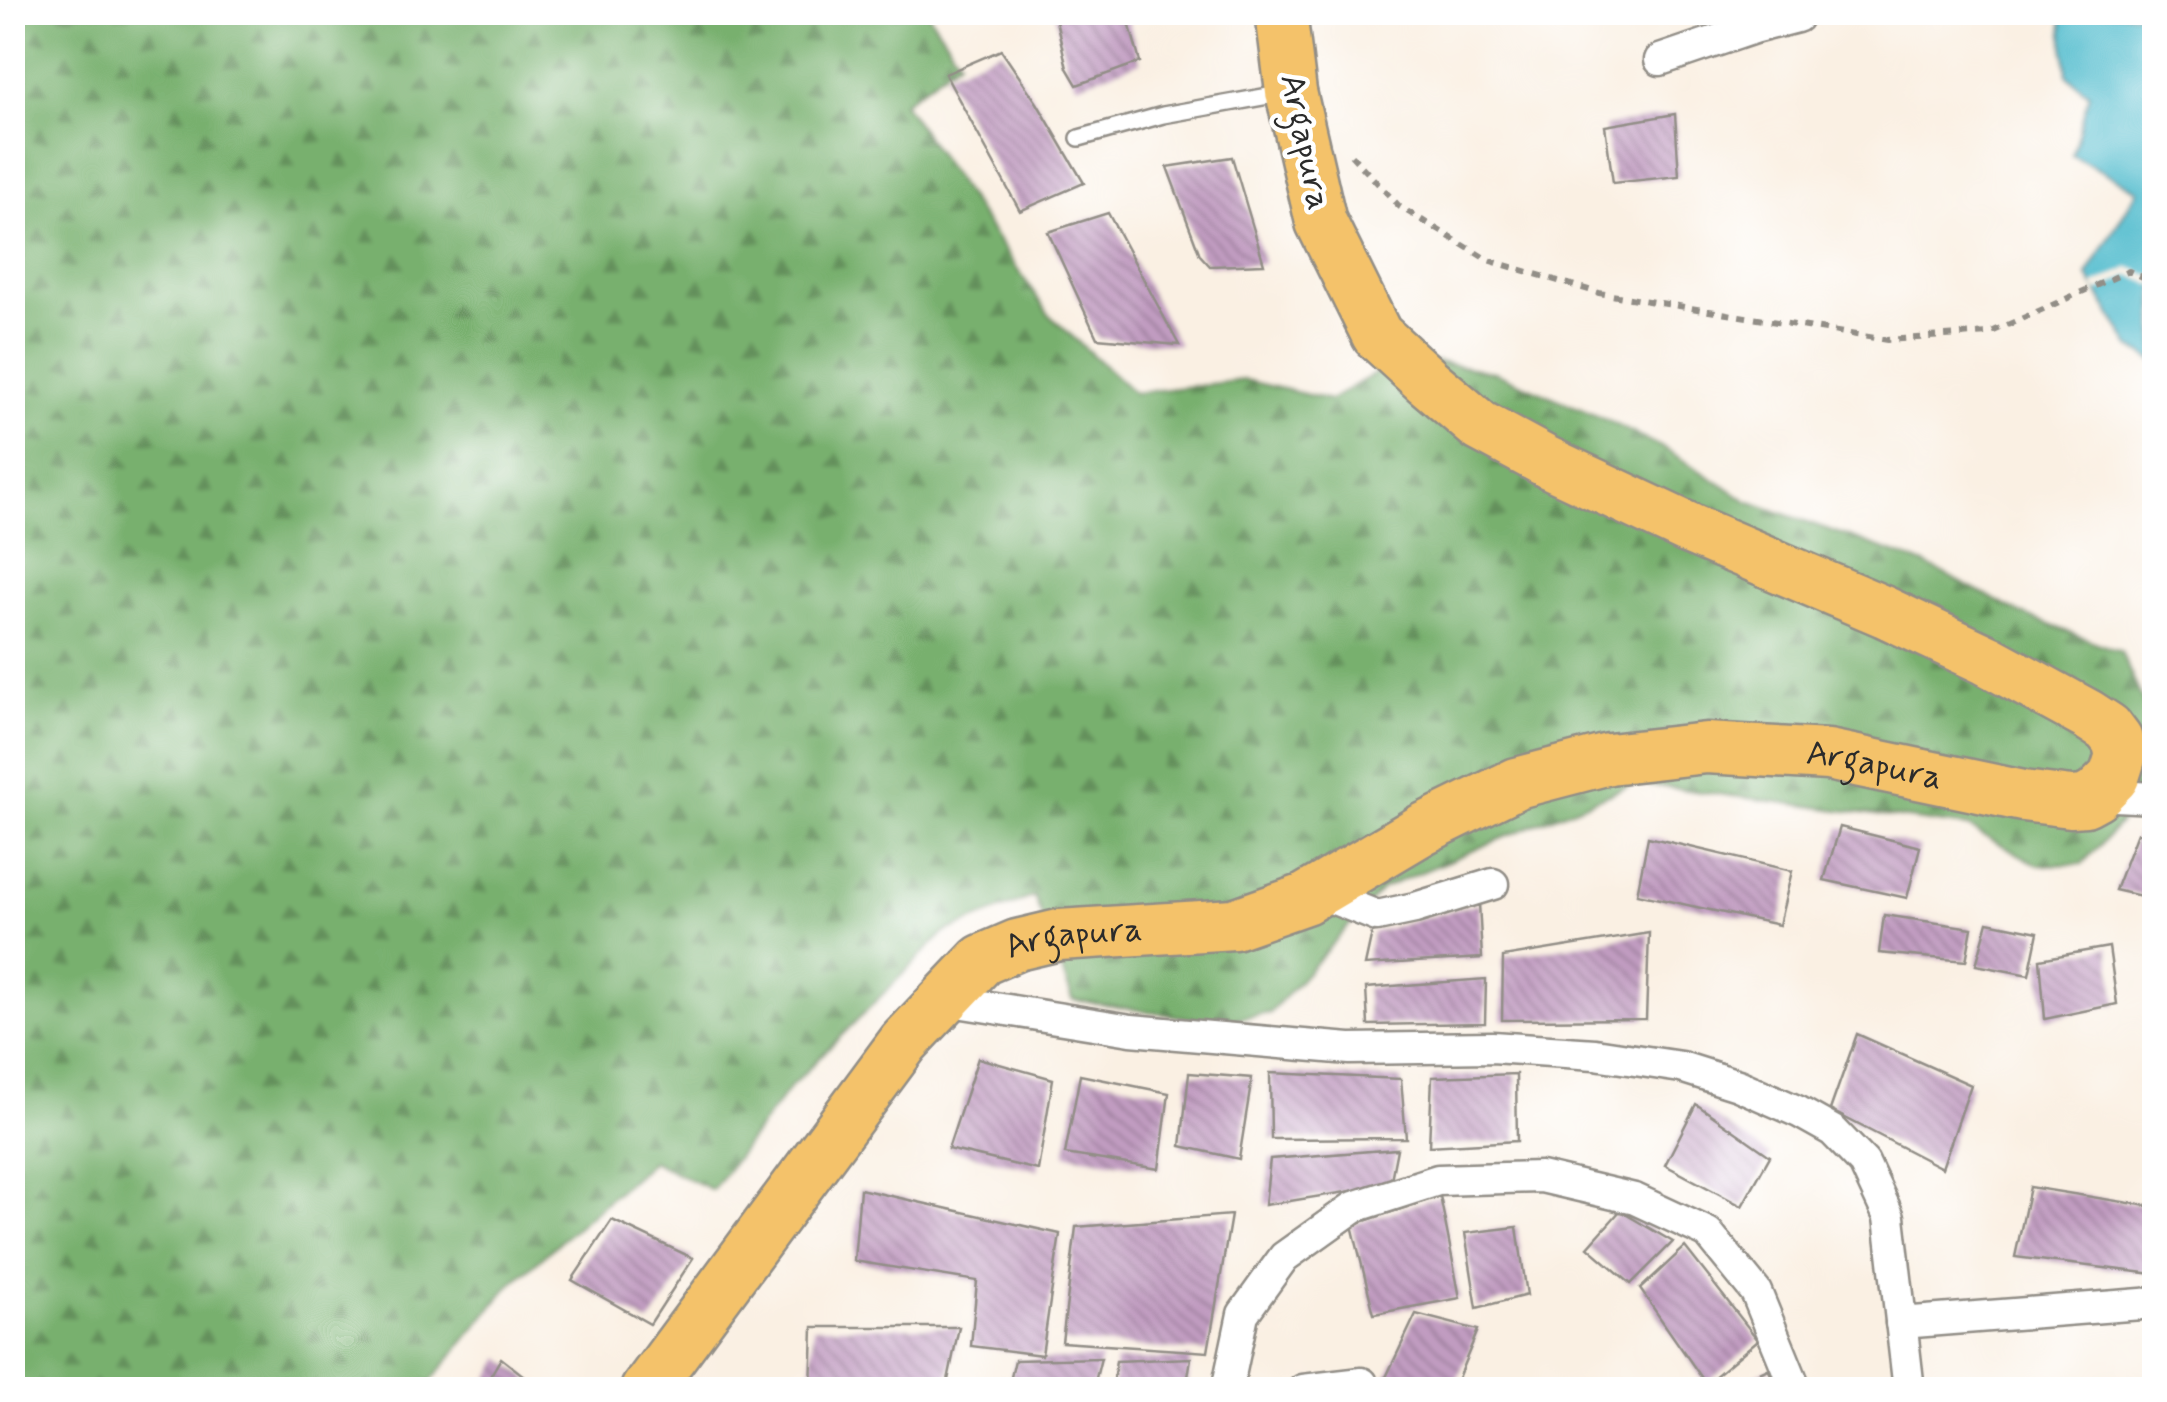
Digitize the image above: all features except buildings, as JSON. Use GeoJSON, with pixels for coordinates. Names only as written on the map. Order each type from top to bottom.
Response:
{"type":"FeatureCollection","features":[{"type":"Feature","properties":{"kind":"highway","name":"Argapura"},"geometry":{"type":"LineString","coordinates":[[646,1390],[904,1042],[982,960],[1017,945],[1058,935],[1234,924],[1306,900],[1424,829],[1516,783],[1609,759],[1706,748],[1828,755],[2023,796],[2071,802],[2085,802],[2096,796],[2114,777],[2121,755],[2108,728],[1987,660],[1547,462],[1480,426],[1427,380],[1377,334],[1321,222],[1291,92],[1281,12]]}},
{"type":"Feature","properties":{"kind":"street"},"geometry":{"type":"LineString","coordinates":[[1660,60],[1754,28],[1797,18],[1798,12]]}},
{"type":"Feature","properties":{"kind":"street"},"geometry":{"type":"LineString","coordinates":[[2096,796],[2154,798]]}},
{"type":"Feature","properties":{"kind":"street"},"geometry":{"type":"LineString","coordinates":[[1317,892],[1377,916],[1493,884]]}},
{"type":"Feature","properties":{"kind":"street"},"geometry":{"type":"LineString","coordinates":[[945,1000],[1131,1030],[1350,1049],[1492,1047],[1595,1054],[1681,1068],[1738,1085],[1833,1132],[1864,1164],[1889,1217],[1909,1390]]}},
{"type":"Feature","properties":{"kind":"street"},"geometry":{"type":"LineString","coordinates":[[1227,1390],[1244,1314],[1284,1257],[1354,1207],[1438,1180],[1542,1176],[1636,1199],[1708,1233],[1756,1292],[1796,1390]]}},
{"type":"Feature","properties":{"kind":"street"},"geometry":{"type":"LineString","coordinates":[[1901,1324],[2154,1303]]}},
{"type":"Feature","properties":{"kind":"street"},"geometry":{"type":"LineString","coordinates":[[1304,1390],[1362,1382]]}},
{"type":"Feature","properties":{"kind":"lane"},"geometry":{"type":"LineString","coordinates":[[1079,138],[1162,115],[1291,92]]}},
{"type":"Feature","properties":{"kind":"path"},"geometry":{"type":"LineString","coordinates":[[1344,148],[1400,207],[1488,260],[1599,293],[1791,325],[1887,340],[1989,333],[2129,272],[2154,282]]}},
{"type":"Feature","properties":{"kind":"green space"},"geometry":{"type":"Polygon","coordinates":[[[12,13],[928,13],[959,60],[903,103],[1049,315],[1134,393],[1244,380],[1330,400],[1405,356],[1494,372],[1667,450],[1748,501],[1925,564],[2024,615],[2121,652],[2152,730],[2154,758],[2149,775],[2132,808],[2082,864],[2039,865],[1968,827],[1634,783],[1383,888],[1270,1013],[1215,1022],[1073,1000],[1034,896],[944,933],[791,1086],[712,1190],[652,1161],[509,1286],[425,1389],[13,1389],[12,13]]]}},
{"type":"Feature","properties":{"kind":"water"},"geometry":{"type":"Polygon","coordinates":[[[2061,13],[2154,13],[2154,361],[2131,347],[2087,275],[2138,190],[2072,155],[2089,94],[2067,75],[2061,13]]]}},
{"type":"Feature","properties":{"kind":"pier"},"geometry":{"type":"Polygon","coordinates":[[[2130,267],[2154,277],[2154,286],[2130,275],[2097,292],[2093,285],[2130,267]]]}}]}
